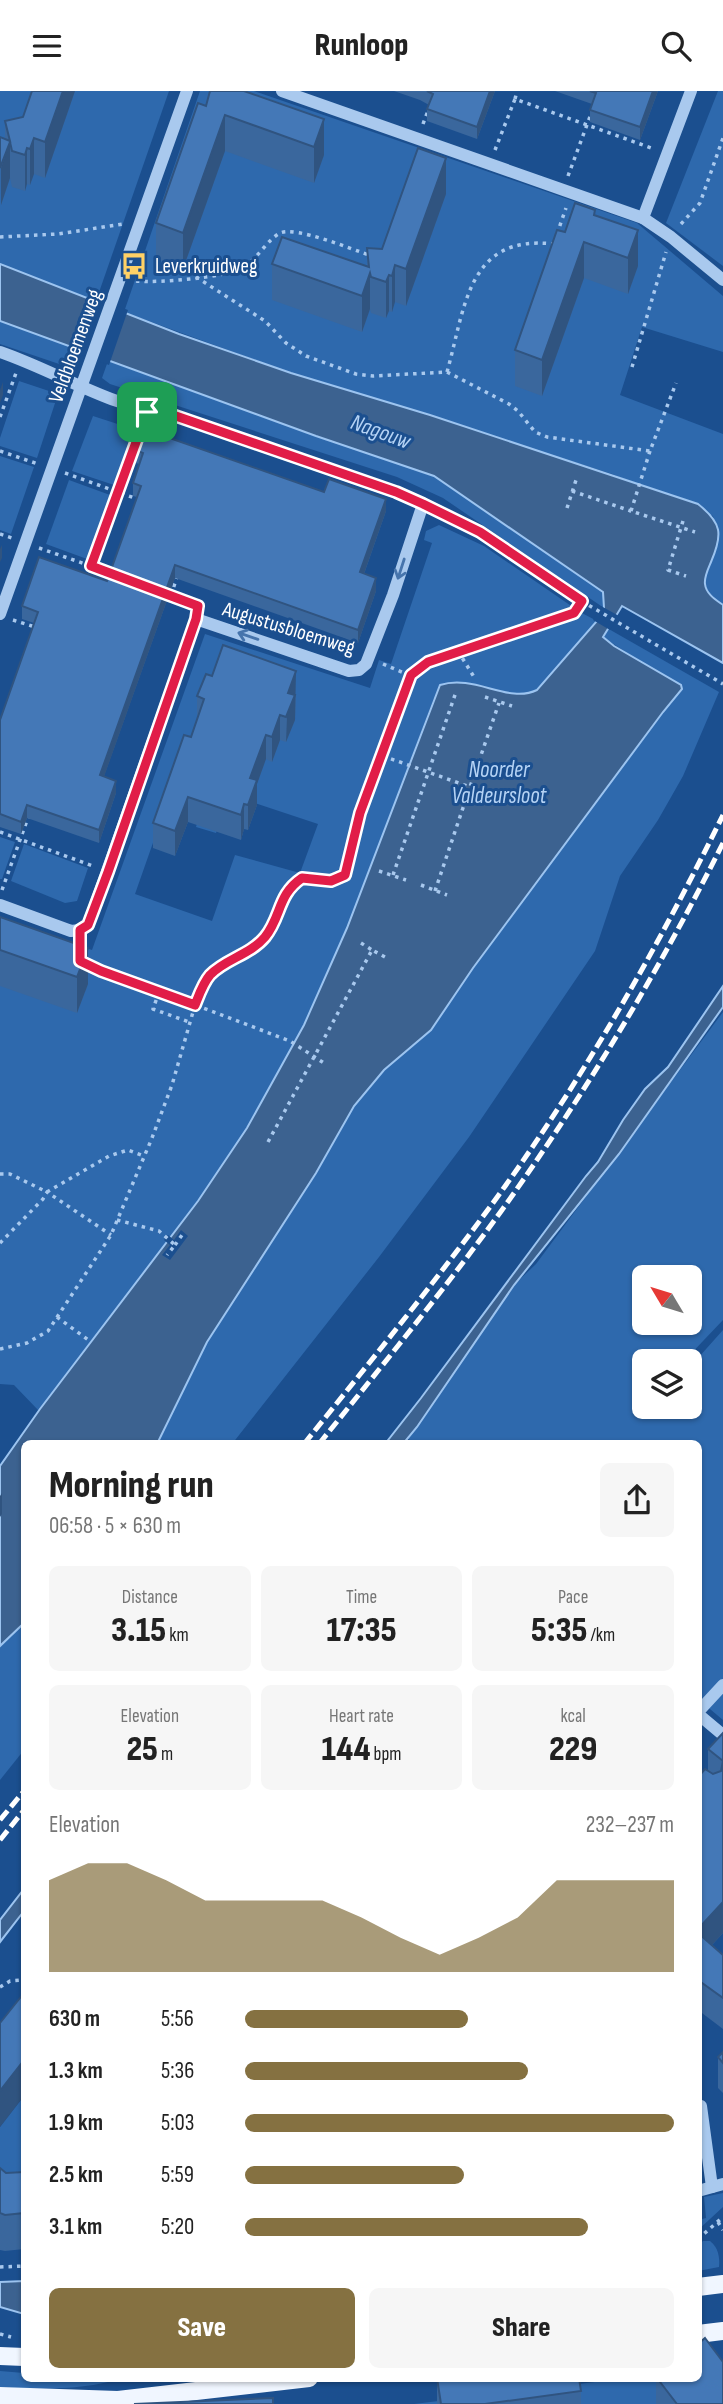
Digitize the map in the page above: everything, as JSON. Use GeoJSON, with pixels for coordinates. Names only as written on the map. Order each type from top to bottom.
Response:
{"type":"FeatureCollection","features":[{"type":"Feature","properties":{"kind":"main road"},"geometry":{"type":"LineString","coordinates":[[702,2287],[723,2284]]}},
{"type":"Feature","properties":{"kind":"main road"},"geometry":{"type":"LineString","coordinates":[[702,2334],[723,2331]]}},
{"type":"Feature","properties":{"kind":"main road"},"geometry":{"type":"LineString","coordinates":[[0,2356],[21,2357]]}},
{"type":"Feature","properties":{"kind":"main road"},"geometry":{"type":"LineString","coordinates":[[0,2396],[118,2400],[274,2382]]}},
{"type":"Feature","properties":{"kind":"street","name":"Veldbloemenweg"},"geometry":{"type":"LineString","coordinates":[[0,614],[187,91]]}},
{"type":"Feature","properties":{"kind":"street"},"geometry":{"type":"LineString","coordinates":[[282,91],[643,218],[671,237],[723,280]]}},
{"type":"Feature","properties":{"kind":"street"},"geometry":{"type":"LineString","coordinates":[[643,218],[691,91]]}},
{"type":"Feature","properties":{"kind":"street"},"geometry":{"type":"LineString","coordinates":[[0,352],[107,398],[147,412],[173,415],[396,492],[423,504]]}},
{"type":"Feature","properties":{"kind":"street","name":"Augustusbloemweg"},"geometry":{"type":"LineString","coordinates":[[0,905],[71,931],[88,925],[196,619],[349,671],[359,670],[369,658],[423,504]]}},
{"type":"Feature","properties":{"kind":"street"},"geometry":{"type":"LineString","coordinates":[[702,1709],[723,1685]]}},
{"type":"Feature","properties":{"kind":"street"},"geometry":{"type":"LineString","coordinates":[[702,1717],[723,1735]]}},
{"type":"Feature","properties":{"kind":"street"},"geometry":{"type":"LineString","coordinates":[[702,2111],[717,2186]]}},
{"type":"Feature","properties":{"kind":"path"},"geometry":{"type":"LineString","coordinates":[[489,165],[517,91]]}},
{"type":"Feature","properties":{"kind":"path"},"geometry":{"type":"LineString","coordinates":[[515,99],[666,154]]}},
{"type":"Feature","properties":{"kind":"path"},"geometry":{"type":"LineString","coordinates":[[417,139],[431,103]]}},
{"type":"Feature","properties":{"kind":"path"},"geometry":{"type":"LineString","coordinates":[[447,372],[469,289],[482,267],[506,247],[541,242],[553,244],[591,113]]}},
{"type":"Feature","properties":{"kind":"path"},"geometry":{"type":"LineString","coordinates":[[632,367],[671,237],[699,203],[723,138]]}},
{"type":"Feature","properties":{"kind":"path"},"geometry":{"type":"LineString","coordinates":[[0,237],[58,234],[117,223],[139,226]]}},
{"type":"Feature","properties":{"kind":"path"},"geometry":{"type":"LineString","coordinates":[[119,284],[196,277],[243,268],[279,233],[314,236],[372,256]]}},
{"type":"Feature","properties":{"kind":"path"},"geometry":{"type":"LineString","coordinates":[[196,277],[265,321],[286,344],[306,356],[356,374],[373,376],[447,372],[509,404],[535,432],[547,437],[650,451]]}},
{"type":"Feature","properties":{"kind":"path"},"geometry":{"type":"LineString","coordinates":[[0,417],[21,359]]}},
{"type":"Feature","properties":{"kind":"path"},"geometry":{"type":"LineString","coordinates":[[631,511],[676,383]]}},
{"type":"Feature","properties":{"kind":"path"},"geometry":{"type":"LineString","coordinates":[[91,566],[147,412]]}},
{"type":"Feature","properties":{"kind":"path"},"geometry":{"type":"LineString","coordinates":[[0,451],[151,505]]}},
{"type":"Feature","properties":{"kind":"path"},"geometry":{"type":"LineString","coordinates":[[566,507],[576,477]]}},
{"type":"Feature","properties":{"kind":"path"},"geometry":{"type":"LineString","coordinates":[[572,491],[695,531]]}},
{"type":"Feature","properties":{"kind":"path"},"geometry":{"type":"LineString","coordinates":[[423,504],[480,532],[582,601],[723,684]]}},
{"type":"Feature","properties":{"kind":"path"},"geometry":{"type":"LineString","coordinates":[[683,521],[668,570],[686,576]]}},
{"type":"Feature","properties":{"kind":"path"},"geometry":{"type":"LineString","coordinates":[[26,543],[116,576]]}},
{"type":"Feature","properties":{"kind":"path"},"geometry":{"type":"LineString","coordinates":[[171,595],[180,570]]}},
{"type":"Feature","properties":{"kind":"path"},"geometry":{"type":"LineString","coordinates":[[160,591],[198,606],[196,619]]}},
{"type":"Feature","properties":{"kind":"path"},"geometry":{"type":"LineString","coordinates":[[0,1349],[39,1338],[48,1331],[111,1234],[172,1085],[189,1022],[208,977],[257,945],[266,936],[287,890],[293,884],[302,878],[331,881],[345,875],[360,813],[411,675],[428,662],[574,613],[582,601]]}},
{"type":"Feature","properties":{"kind":"path"},"geometry":{"type":"LineString","coordinates":[[13,620],[39,629]]}},
{"type":"Feature","properties":{"kind":"path"},"geometry":{"type":"LineString","coordinates":[[458,651],[474,677]]}},
{"type":"Feature","properties":{"kind":"path"},"geometry":{"type":"LineString","coordinates":[[369,658],[411,675]]}},
{"type":"Feature","properties":{"kind":"path"},"geometry":{"type":"LineString","coordinates":[[393,875],[456,692]]}},
{"type":"Feature","properties":{"kind":"path"},"geometry":{"type":"LineString","coordinates":[[485,697],[512,706]]}},
{"type":"Feature","properties":{"kind":"path"},"geometry":{"type":"LineString","coordinates":[[435,891],[499,703]]}},
{"type":"Feature","properties":{"kind":"path"},"geometry":{"type":"LineString","coordinates":[[383,756],[470,787]]}},
{"type":"Feature","properties":{"kind":"path"},"geometry":{"type":"LineString","coordinates":[[0,895],[29,815]]}},
{"type":"Feature","properties":{"kind":"path"},"geometry":{"type":"LineString","coordinates":[[0,832],[108,872]]}},
{"type":"Feature","properties":{"kind":"path"},"geometry":{"type":"LineString","coordinates":[[379,871],[406,880]]}},
{"type":"Feature","properties":{"kind":"path"},"geometry":{"type":"LineString","coordinates":[[421,885],[447,895]]}},
{"type":"Feature","properties":{"kind":"path"},"geometry":{"type":"LineString","coordinates":[[361,943],[385,957]]}},
{"type":"Feature","properties":{"kind":"path"},"geometry":{"type":"LineString","coordinates":[[268,1142],[372,950]]}},
{"type":"Feature","properties":{"kind":"path"},"geometry":{"type":"LineString","coordinates":[[80,961],[290,1041],[327,1065]]}},
{"type":"Feature","properties":{"kind":"path"},"geometry":{"type":"LineString","coordinates":[[159,992],[153,1009],[189,1022]]}},
{"type":"Feature","properties":{"kind":"path"},"geometry":{"type":"LineString","coordinates":[[0,1243],[47,1192],[109,1156],[128,1150],[145,1156]]}},
{"type":"Feature","properties":{"kind":"path"},"geometry":{"type":"LineString","coordinates":[[0,1174],[10,1174],[47,1192],[111,1234]]}},
{"type":"Feature","properties":{"kind":"path"},"geometry":{"type":"LineString","coordinates":[[117,1220],[159,1231],[175,1245]]}},
{"type":"Feature","properties":{"kind":"path"},"geometry":{"type":"LineString","coordinates":[[167,1255],[183,1235]]}},
{"type":"Feature","properties":{"kind":"path"},"geometry":{"type":"LineString","coordinates":[[57,1317],[91,1342]]}},
{"type":"Feature","properties":{"kind":"path"},"geometry":{"type":"LineString","coordinates":[[0,1987],[10,1980],[21,1980]]}},
{"type":"Feature","properties":{"kind":"path"},"geometry":{"type":"LineString","coordinates":[[702,2236],[723,2217]]}},
{"type":"Feature","properties":{"kind":"path"},"geometry":{"type":"LineString","coordinates":[[718,2222],[723,2230]]}},
{"type":"Feature","properties":{"kind":"path"},"geometry":{"type":"LineString","coordinates":[[0,2267],[21,2266]]}},
{"type":"Feature","properties":{"kind":"shaded area"},"geometry":{"type":"Polygon","coordinates":[[[0,91],[169,91],[96,301],[0,264],[0,91]]]}},
{"type":"Feature","properties":{"kind":"shaded area"},"geometry":{"type":"Polygon","coordinates":[[[200,91],[254,91],[637,223],[723,296],[723,352],[642,327],[620,395],[723,434],[723,605],[710,594],[705,585],[706,568],[715,539],[713,516],[612,474],[291,373],[124,312],[200,91]]]}},
{"type":"Feature","properties":{"kind":"shaded area"},"geometry":{"type":"Polygon","coordinates":[[[718,91],[723,91],[723,266],[666,223],[718,91]]]}},
{"type":"Feature","properties":{"kind":"shaded area"},"geometry":{"type":"Polygon","coordinates":[[[0,321],[79,350],[74,365],[68,367],[0,344],[0,321]]]}},
{"type":"Feature","properties":{"kind":"shaded area"},"geometry":{"type":"Polygon","coordinates":[[[108,361],[434,476],[603,592],[604,608],[443,498],[397,477],[110,384],[102,378],[108,361]]]}},
{"type":"Feature","properties":{"kind":"shaded area"},"geometry":{"type":"Polygon","coordinates":[[[19,381],[58,394],[37,458],[0,446],[0,438],[19,381]]]}},
{"type":"Feature","properties":{"kind":"shaded area"},"geometry":{"type":"Polygon","coordinates":[[[93,416],[136,430],[114,485],[72,471],[93,416]]]}},
{"type":"Feature","properties":{"kind":"shaded area"},"geometry":{"type":"Polygon","coordinates":[[[0,456],[34,467],[11,534],[0,530],[0,456]]]}},
{"type":"Feature","properties":{"kind":"shaded area"},"geometry":{"type":"Polygon","coordinates":[[[69,480],[110,495],[87,559],[46,544],[69,480]]]}},
{"type":"Feature","properties":{"kind":"shaded area"},"geometry":{"type":"Polygon","coordinates":[[[439,525],[484,546],[597,621],[537,690],[526,695],[512,693],[434,698],[347,928],[304,1025],[247,1128],[198,1201],[39,1411],[14,1385],[0,1384],[0,919],[92,950],[205,634],[370,688],[379,660],[391,664],[432,543],[424,540],[426,531],[439,525]],[[174,783],[135,894],[212,921],[235,855],[300,873],[318,824],[228,794],[216,833],[196,827],[207,788],[174,783]]]}},
{"type":"Feature","properties":{"kind":"shaded area"},"geometry":{"type":"Polygon","coordinates":[[[607,628],[719,692],[683,776],[658,820],[620,876],[595,951],[469,1137],[235,1440],[159,1440],[207,1342],[316,1173],[354,1106],[384,1070],[431,1030],[473,968],[682,689],[603,637],[607,628]]]}},
{"type":"Feature","properties":{"kind":"shaded area"},"geometry":{"type":"Polygon","coordinates":[[[0,837],[15,842],[2,879],[0,879],[0,837]]]}},
{"type":"Feature","properties":{"kind":"shaded area"},"geometry":{"type":"Polygon","coordinates":[[[24,844],[88,868],[77,901],[65,903],[11,881],[24,844]]]}},
{"type":"Feature","properties":{"kind":"shaded area"},"geometry":{"type":"Polygon","coordinates":[[[723,1012],[723,1320],[695,1349],[632,1349],[632,1419],[702,1419],[702,1354],[723,1330],[723,1720],[702,1702],[702,1440],[410,1440],[407,1437],[417,1427],[514,1285],[536,1264],[723,1012]]]}},
{"type":"Feature","properties":{"kind":"shaded area"},"geometry":{"type":"Polygon","coordinates":[[[21,1626],[21,1754],[0,1780],[0,1646],[21,1626]]]}},
{"type":"Feature","properties":{"kind":"shaded area"},"geometry":{"type":"Polygon","coordinates":[[[21,2100],[21,2208],[0,2204],[0,2127],[21,2100]]]}},
{"type":"Feature","properties":{"kind":"shaded area"},"geometry":{"type":"Polygon","coordinates":[[[723,2193],[723,2207],[702,2226],[702,2219],[706,2218],[704,2197],[723,2193]]]}},
{"type":"Feature","properties":{"kind":"shaded area"},"geometry":{"type":"Polygon","coordinates":[[[710,2241],[715,2246],[719,2267],[702,2270],[702,2242],[710,2241]]]}},
{"type":"Feature","properties":{"kind":"shaded area"},"geometry":{"type":"Polygon","coordinates":[[[0,2371],[21,2373],[21,2382],[108,2382],[46,2389],[0,2387],[0,2371]]]}},
{"type":"Feature","properties":{"kind":"shaded area"},"geometry":{"type":"Polygon","coordinates":[[[595,2382],[702,2382],[723,2404],[414,2404],[595,2382]]]}},
{"type":"Feature","properties":{"kind":"water","name":"Noorder Valdeursloot"},"geometry":{"type":"Polygon","coordinates":[[[0,264],[179,334],[291,373],[430,415],[698,504],[712,517],[718,530],[715,552],[705,581],[709,594],[723,605],[723,663],[622,606],[603,637],[681,685],[682,689],[473,968],[431,1030],[384,1070],[354,1106],[316,1173],[207,1342],[159,1440],[21,1440],[21,1626],[0,1646],[0,1466],[198,1201],[247,1128],[304,1025],[347,928],[440,685],[466,683],[515,694],[537,690],[597,621],[604,608],[603,592],[434,476],[0,321],[0,264]]]}},
{"type":"Feature","properties":{"kind":"water"},"geometry":{"type":"Polygon","coordinates":[[[723,986],[723,1007],[619,1154],[514,1285],[417,1427],[406,1440],[388,1440],[598,1162],[645,1089],[668,1067],[723,986]]]}},
{"type":"Feature","properties":{"kind":"water"},"geometry":{"type":"Polygon","coordinates":[[[21,1893],[21,1915],[0,1942],[0,1920],[21,1893]]]}},
{"type":"Feature","properties":{"kind":"water"},"geometry":{"type":"Polygon","coordinates":[[[21,2281],[21,2313],[0,2307],[0,2282],[21,2281]]]}},
{"type":"Feature","properties":{"kind":"pier"},"geometry":{"type":"Polygon","coordinates":[[[95,297],[128,310],[109,365],[76,353],[95,297]]]}},
{"type":"Feature","properties":{"kind":"pier"},"geometry":{"type":"Polygon","coordinates":[[[601,606],[619,616],[610,630],[593,620],[601,606]]]}},
{"type":"Feature","properties":{"kind":"pier"},"geometry":{"type":"Polygon","coordinates":[[[181,1230],[188,1236],[170,1260],[162,1255],[170,1245],[164,1240],[168,1235],[174,1240],[181,1230]]]}},
{"type":"Feature","properties":{"kind":"building"},"geometry":{"type":"Polygon","coordinates":[[[32,91],[63,91],[45,142],[34,138],[25,155],[12,151],[10,142],[0,168],[0,137],[10,141],[5,121],[23,117],[32,91]]]}},
{"type":"Feature","properties":{"kind":"building"},"geometry":{"type":"Polygon","coordinates":[[[210,91],[244,91],[324,119],[314,147],[225,115],[183,233],[156,223],[198,103],[206,106],[210,91]]]}},
{"type":"Feature","properties":{"kind":"building"},"geometry":{"type":"Polygon","coordinates":[[[427,91],[490,91],[477,127],[427,109],[433,94],[427,91]]]}},
{"type":"Feature","properties":{"kind":"building"},"geometry":{"type":"Polygon","coordinates":[[[590,91],[653,91],[640,127],[590,110],[596,93],[590,91]]]}},
{"type":"Feature","properties":{"kind":"building"},"geometry":{"type":"Polygon","coordinates":[[[418,148],[446,158],[406,269],[395,265],[392,276],[389,275],[386,282],[371,277],[370,273],[362,296],[272,264],[282,237],[369,267],[367,248],[382,249],[418,148]]]}},
{"type":"Feature","properties":{"kind":"building"},"geometry":{"type":"Polygon","coordinates":[[[575,203],[595,210],[594,215],[638,230],[628,258],[584,242],[542,360],[515,350],[557,230],[565,232],[575,203]]]}},
{"type":"Feature","properties":{"kind":"building"},"geometry":{"type":"Polygon","coordinates":[[[141,428],[324,492],[329,479],[386,499],[360,572],[376,578],[358,630],[175,565],[100,775],[116,781],[99,830],[27,805],[21,822],[0,814],[0,720],[38,612],[22,606],[39,557],[107,581],[141,486],[133,483],[143,453],[133,449],[141,428]]]}},
{"type":"Feature","properties":{"kind":"building"},"geometry":{"type":"Polygon","coordinates":[[[223,645],[296,671],[288,693],[295,695],[286,717],[280,715],[272,737],[266,735],[250,778],[257,780],[248,805],[244,804],[241,815],[188,797],[175,831],[153,823],[184,735],[191,737],[204,699],[197,696],[206,674],[212,676],[223,645]]]}},
{"type":"Feature","properties":{"kind":"building"},"geometry":{"type":"Polygon","coordinates":[[[0,917],[88,948],[77,977],[0,950],[0,917]]]}},
{"type":"Feature","properties":{"kind":"building"},"geometry":{"type":"Polygon","coordinates":[[[723,1733],[723,1761],[708,1749],[723,1733]]]}},
{"type":"Feature","properties":{"kind":"building"},"geometry":{"type":"Polygon","coordinates":[[[723,1761],[723,1902],[702,1925],[702,1772],[705,1769],[713,1774],[721,1771],[723,1761]]]}},
{"type":"Feature","properties":{"kind":"building"},"geometry":{"type":"Polygon","coordinates":[[[702,1937],[723,1955],[723,1998],[702,1983],[702,1937]]]}},
{"type":"Feature","properties":{"kind":"building"},"geometry":{"type":"Polygon","coordinates":[[[21,1997],[21,2064],[0,2091],[0,2023],[21,1997]]]}},
{"type":"Feature","properties":{"kind":"building"},"geometry":{"type":"Polygon","coordinates":[[[0,2168],[6,2173],[21,2172],[21,2213],[0,2213],[0,2168]]]}},
{"type":"Feature","properties":{"kind":"building"},"geometry":{"type":"Polygon","coordinates":[[[705,2338],[723,2362],[723,2404],[677,2404],[660,2382],[702,2382],[702,2341],[705,2338]]]}},
{"type":"Feature","properties":{"kind":"building"},"geometry":{"type":"Polygon","coordinates":[[[438,2382],[580,2382],[581,2391],[485,2404],[441,2404],[438,2382]]]}},
{"type":"Feature","properties":{"kind":"building"},"geometry":{"type":"Polygon","coordinates":[[[273,2398],[273,2404],[134,2404],[273,2398]]]}},
{"type":"Feature","properties":{"kind":"railway"},"geometry":{"type":"LineString","coordinates":[[307,1440],[467,1238],[547,1126],[627,995],[677,906],[723,815]]}},
{"type":"Feature","properties":{"kind":"railway"},"geometry":{"type":"LineString","coordinates":[[322,1440],[458,1269],[563,1122],[647,985],[723,843]]}},
{"type":"Feature","properties":{"kind":"railway"},"geometry":{"type":"LineString","coordinates":[[0,1820],[21,1795]]}},
{"type":"Feature","properties":{"kind":"railway"},"geometry":{"type":"LineString","coordinates":[[0,1840],[21,1814]]}},
{"type":"Feature","properties":{"kind":"place","name":"Leverkruidweg"},"geometry":{"type":"Point","coordinates":[134,266]}},
{"type":"Feature","properties":{"kind":"route"},"geometry":{"type":"LineString","coordinates":[[147,412],[173,415],[396,492],[480,532],[582,601],[574,613],[428,662],[411,675],[360,813],[345,875],[331,881],[302,878],[293,884],[287,890],[266,936],[257,945],[208,977],[195,1005],[80,961],[80,930],[88,925],[108,872],[196,619],[198,606],[91,566],[147,412]]}},
{"type":"Feature","properties":{"kind":"water label","name":"Nagouw"},"geometry":{"type":"Point","coordinates":[381,431]}}]}
